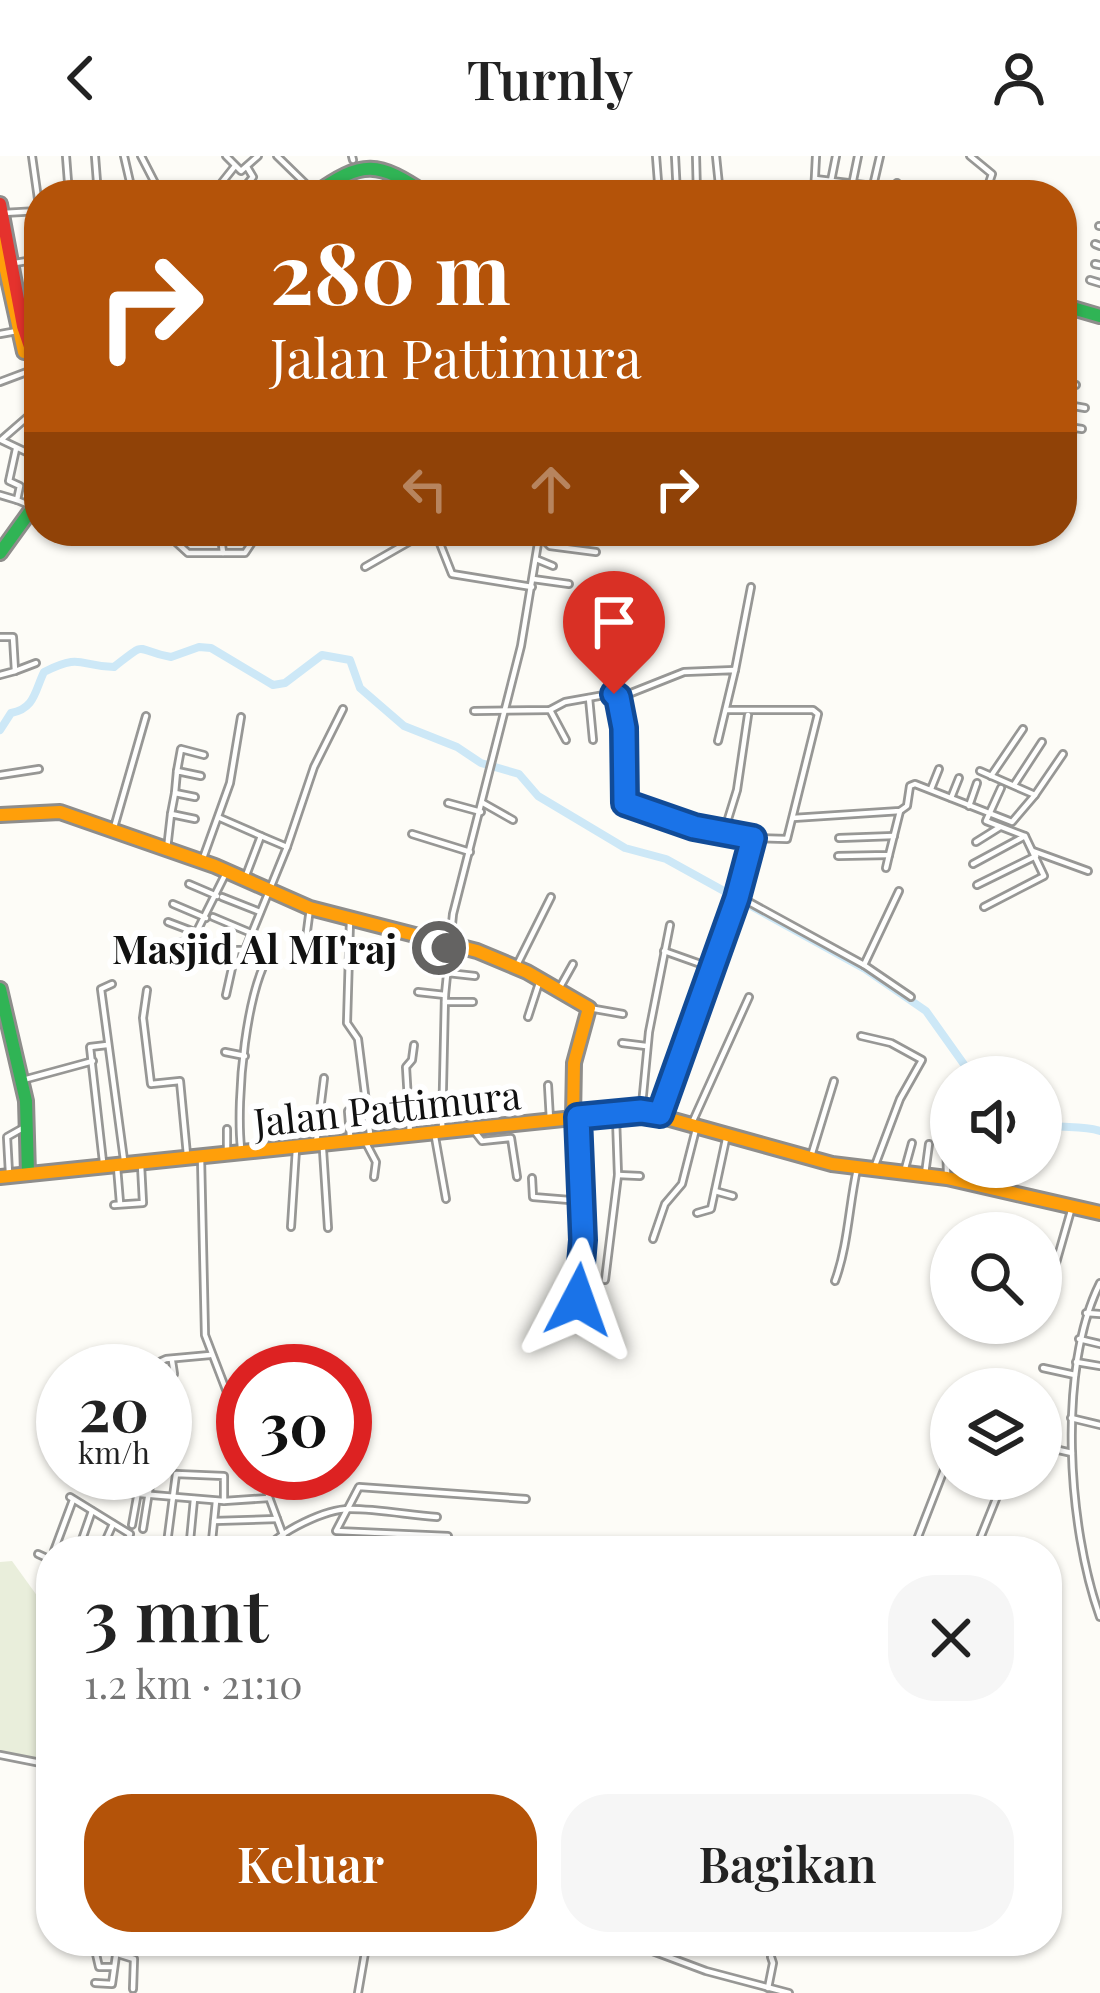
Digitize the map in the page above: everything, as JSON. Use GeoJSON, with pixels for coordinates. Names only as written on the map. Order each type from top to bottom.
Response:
{"type":"FeatureCollection","features":[{"type":"Feature","properties":{"kind":"main road"},"geometry":{"type":"LineString","coordinates":[[330,180],[352,158],[385,163],[405,180]]}},
{"type":"Feature","properties":{"kind":"main road"},"geometry":{"type":"LineString","coordinates":[[335,180],[366,163],[400,180]]}},
{"type":"Feature","properties":{"kind":"main road"},"geometry":{"type":"LineString","coordinates":[[1,209],[6,272],[24,330]]}},
{"type":"Feature","properties":{"kind":"main road"},"geometry":{"type":"LineString","coordinates":[[0,242],[24,347]]}},
{"type":"Feature","properties":{"kind":"main road"},"geometry":{"type":"LineString","coordinates":[[1,550],[24,519]]}},
{"type":"Feature","properties":{"kind":"main road"},"geometry":{"type":"LineString","coordinates":[[0,815],[54,812],[202,861],[310,908],[450,943],[517,967],[559,989],[590,1008],[574,1064],[575,1117]]}},
{"type":"Feature","properties":{"kind":"main road"},"geometry":{"type":"LineString","coordinates":[[0,989],[4,1035],[21,1081],[28,1127],[28,1174]]}},
{"type":"Feature","properties":{"kind":"main road","name":"Jalan Pattimura"},"geometry":{"type":"LineString","coordinates":[[5,1176],[641,1111],[857,1169],[930,1174]]}},
{"type":"Feature","properties":{"kind":"main road","name":"Jalan Pattimura"},"geometry":{"type":"LineString","coordinates":[[1002,1188],[1100,1213]]}},
{"type":"Feature","properties":{"kind":"street"},"geometry":{"type":"LineString","coordinates":[[226,156],[241,171],[258,156]]}},
{"type":"Feature","properties":{"kind":"street"},"geometry":{"type":"LineString","coordinates":[[277,156],[302,180]]}},
{"type":"Feature","properties":{"kind":"street"},"geometry":{"type":"LineString","coordinates":[[285,163],[293,156]]}},
{"type":"Feature","properties":{"kind":"street"},"geometry":{"type":"LineString","coordinates":[[816,156],[815,179],[823,180]]}},
{"type":"Feature","properties":{"kind":"street"},"geometry":{"type":"LineString","coordinates":[[970,156],[992,174],[990,180]]}},
{"type":"Feature","properties":{"kind":"street"},"geometry":{"type":"LineString","coordinates":[[224,180],[235,166]]}},
{"type":"Feature","properties":{"kind":"street"},"geometry":{"type":"LineString","coordinates":[[247,166],[251,180]]}},
{"type":"Feature","properties":{"kind":"street"},"geometry":{"type":"LineString","coordinates":[[1090,280],[1100,284]]}},
{"type":"Feature","properties":{"kind":"street"},"geometry":{"type":"LineString","coordinates":[[0,334],[17,331]]}},
{"type":"Feature","properties":{"kind":"street"},"geometry":{"type":"LineString","coordinates":[[1077,407],[1085,408]]}},
{"type":"Feature","properties":{"kind":"street"},"geometry":{"type":"LineString","coordinates":[[24,420],[1,439],[24,451]]}},
{"type":"Feature","properties":{"kind":"street"},"geometry":{"type":"LineString","coordinates":[[1077,429],[1082,430]]}},
{"type":"Feature","properties":{"kind":"street"},"geometry":{"type":"LineString","coordinates":[[16,448],[8,479],[20,486],[17,500]]}},
{"type":"Feature","properties":{"kind":"street"},"geometry":{"type":"LineString","coordinates":[[0,495],[24,501]]}},
{"type":"Feature","properties":{"kind":"street"},"geometry":{"type":"LineString","coordinates":[[178,546],[184,552],[223,553],[245,553],[250,546]]}},
{"type":"Feature","properties":{"kind":"street"},"geometry":{"type":"LineString","coordinates":[[222,546],[223,553]]}},
{"type":"Feature","properties":{"kind":"street"},"geometry":{"type":"LineString","coordinates":[[365,567],[404,546]]}},
{"type":"Feature","properties":{"kind":"street"},"geometry":{"type":"LineString","coordinates":[[439,546],[452,574],[569,584]]}},
{"type":"Feature","properties":{"kind":"street"},"geometry":{"type":"LineString","coordinates":[[446,1199],[438,1131],[456,900],[490,778],[538,546]]}},
{"type":"Feature","properties":{"kind":"street"},"geometry":{"type":"LineString","coordinates":[[550,546],[596,552]]}},
{"type":"Feature","properties":{"kind":"street"},"geometry":{"type":"LineString","coordinates":[[536,560],[553,566]]}},
{"type":"Feature","properties":{"kind":"street"},"geometry":{"type":"LineString","coordinates":[[718,741],[752,587]]}},
{"type":"Feature","properties":{"kind":"street"},"geometry":{"type":"LineString","coordinates":[[0,637],[15,639],[15,671]]}},
{"type":"Feature","properties":{"kind":"street"},"geometry":{"type":"LineString","coordinates":[[0,675],[36,663]]}},
{"type":"Feature","properties":{"kind":"street"},"geometry":{"type":"LineString","coordinates":[[474,711],[550,710],[562,703],[610,694],[618,697],[681,672],[734,670]]}},
{"type":"Feature","properties":{"kind":"street"},"geometry":{"type":"LineString","coordinates":[[618,697],[624,728],[625,803],[667,820],[785,840],[817,712],[726,710]]}},
{"type":"Feature","properties":{"kind":"street"},"geometry":{"type":"LineString","coordinates":[[589,698],[592,740]]}},
{"type":"Feature","properties":{"kind":"street"},"geometry":{"type":"LineString","coordinates":[[245,950],[314,767],[344,709]]}},
{"type":"Feature","properties":{"kind":"street"},"geometry":{"type":"LineString","coordinates":[[550,710],[566,740]]}},
{"type":"Feature","properties":{"kind":"street"},"geometry":{"type":"LineString","coordinates":[[724,832],[748,712]]}},
{"type":"Feature","properties":{"kind":"street"},"geometry":{"type":"LineString","coordinates":[[113,831],[146,716]]}},
{"type":"Feature","properties":{"kind":"street"},"geometry":{"type":"LineString","coordinates":[[202,861],[230,783],[241,717]]}},
{"type":"Feature","properties":{"kind":"street"},"geometry":{"type":"LineString","coordinates":[[991,776],[1023,729]]}},
{"type":"Feature","properties":{"kind":"street"},"geometry":{"type":"LineString","coordinates":[[1013,785],[1042,742]]}},
{"type":"Feature","properties":{"kind":"street"},"geometry":{"type":"LineString","coordinates":[[167,849],[181,749],[203,755]]}},
{"type":"Feature","properties":{"kind":"street"},"geometry":{"type":"LineString","coordinates":[[886,868],[911,784],[1012,822],[1063,754]]}},
{"type":"Feature","properties":{"kind":"street"},"geometry":{"type":"LineString","coordinates":[[0,775],[39,769]]}},
{"type":"Feature","properties":{"kind":"street"},"geometry":{"type":"LineString","coordinates":[[931,789],[938,769]]}},
{"type":"Feature","properties":{"kind":"street"},"geometry":{"type":"LineString","coordinates":[[177,771],[201,776]]}},
{"type":"Feature","properties":{"kind":"street"},"geometry":{"type":"LineString","coordinates":[[980,771],[1034,795]]}},
{"type":"Feature","properties":{"kind":"street"},"geometry":{"type":"LineString","coordinates":[[951,798],[958,778]]}},
{"type":"Feature","properties":{"kind":"street"},"geometry":{"type":"LineString","coordinates":[[968,806],[977,783]]}},
{"type":"Feature","properties":{"kind":"street"},"geometry":{"type":"LineString","coordinates":[[984,907],[1044,876],[1025,836],[986,821],[1001,788]]}},
{"type":"Feature","properties":{"kind":"street"},"geometry":{"type":"LineString","coordinates":[[175,793],[195,796]]}},
{"type":"Feature","properties":{"kind":"street"},"geometry":{"type":"LineString","coordinates":[[448,803],[481,812]]}},
{"type":"Feature","properties":{"kind":"street"},"geometry":{"type":"LineString","coordinates":[[483,803],[513,820]]}},
{"type":"Feature","properties":{"kind":"street"},"geometry":{"type":"LineString","coordinates":[[793,818],[901,811]]}},
{"type":"Feature","properties":{"kind":"street"},"geometry":{"type":"LineString","coordinates":[[171,814],[195,819]]}},
{"type":"Feature","properties":{"kind":"street"},"geometry":{"type":"LineString","coordinates":[[218,818],[286,847]]}},
{"type":"Feature","properties":{"kind":"street"},"geometry":{"type":"LineString","coordinates":[[976,842],[1000,827]]}},
{"type":"Feature","properties":{"kind":"street"},"geometry":{"type":"LineString","coordinates":[[412,834],[470,852]]}},
{"type":"Feature","properties":{"kind":"street"},"geometry":{"type":"LineString","coordinates":[[245,878],[261,836]]}},
{"type":"Feature","properties":{"kind":"street"},"geometry":{"type":"LineString","coordinates":[[839,838],[894,836]]}},
{"type":"Feature","properties":{"kind":"street"},"geometry":{"type":"LineString","coordinates":[[973,864],[1025,836]]}},
{"type":"Feature","properties":{"kind":"street"},"geometry":{"type":"LineString","coordinates":[[660,1114],[734,906],[753,838]]}},
{"type":"Feature","properties":{"kind":"street"},"geometry":{"type":"LineString","coordinates":[[977,885],[1035,854],[1088,871]]}},
{"type":"Feature","properties":{"kind":"street"},"geometry":{"type":"LineString","coordinates":[[838,856],[889,855]]}},
{"type":"Feature","properties":{"kind":"street"},"geometry":{"type":"LineString","coordinates":[[151,950],[190,941],[210,918],[227,871]]}},
{"type":"Feature","properties":{"kind":"street"},"geometry":{"type":"LineString","coordinates":[[189,884],[260,912]]}},
{"type":"Feature","properties":{"kind":"street"},"geometry":{"type":"LineString","coordinates":[[864,964],[899,891]]}},
{"type":"Feature","properties":{"kind":"street"},"geometry":{"type":"LineString","coordinates":[[517,967],[551,897]]}},
{"type":"Feature","properties":{"kind":"street"},"geometry":{"type":"LineString","coordinates":[[737,897],[864,964],[911,997]]}},
{"type":"Feature","properties":{"kind":"street"},"geometry":{"type":"LineString","coordinates":[[173,904],[251,933]]}},
{"type":"Feature","properties":{"kind":"street"},"geometry":{"type":"LineString","coordinates":[[304,954],[310,908]]}},
{"type":"Feature","properties":{"kind":"street"},"geometry":{"type":"LineString","coordinates":[[350,920],[346,1023],[358,1039],[366,1140],[376,1162]]}},
{"type":"Feature","properties":{"kind":"street"},"geometry":{"type":"LineString","coordinates":[[168,922],[197,933]]}},
{"type":"Feature","properties":{"kind":"street"},"geometry":{"type":"LineString","coordinates":[[641,1111],[647,1046],[670,925]]}},
{"type":"Feature","properties":{"kind":"street"},"geometry":{"type":"LineString","coordinates":[[235,1154],[237,1108],[262,962],[274,946]]}},
{"type":"Feature","properties":{"kind":"street"},"geometry":{"type":"LineString","coordinates":[[226,995],[235,952],[245,950],[262,962]]}},
{"type":"Feature","properties":{"kind":"street"},"geometry":{"type":"LineString","coordinates":[[664,951],[712,968]]}},
{"type":"Feature","properties":{"kind":"street"},"geometry":{"type":"LineString","coordinates":[[559,989],[573,964]]}},
{"type":"Feature","properties":{"kind":"street"},"geometry":{"type":"LineString","coordinates":[[448,973],[475,976]]}},
{"type":"Feature","properties":{"kind":"street"},"geometry":{"type":"LineString","coordinates":[[528,1017],[541,980]]}},
{"type":"Feature","properties":{"kind":"street"},"geometry":{"type":"LineString","coordinates":[[112,984],[101,986],[118,1204],[143,1203],[141,1164]]}},
{"type":"Feature","properties":{"kind":"street"},"geometry":{"type":"LineString","coordinates":[[147,990],[143,1018],[151,1084],[180,1082],[194,1159],[205,1335],[216,1370]]}},
{"type":"Feature","properties":{"kind":"street"},"geometry":{"type":"LineString","coordinates":[[418,992],[473,1002]]}},
{"type":"Feature","properties":{"kind":"street"},"geometry":{"type":"LineString","coordinates":[[653,1239],[665,1204],[682,1184],[694,1124],[749,997]]}},
{"type":"Feature","properties":{"kind":"street"},"geometry":{"type":"LineString","coordinates":[[590,1008],[623,1014]]}},
{"type":"Feature","properties":{"kind":"street"},"geometry":{"type":"LineString","coordinates":[[861,1036],[891,1043],[922,1060],[900,1099],[873,1171]]}},
{"type":"Feature","properties":{"kind":"street"},"geometry":{"type":"LineString","coordinates":[[622,1043],[647,1046]]}},
{"type":"Feature","properties":{"kind":"street"},"geometry":{"type":"LineString","coordinates":[[109,1045],[90,1047],[115,1167]]}},
{"type":"Feature","properties":{"kind":"street"},"geometry":{"type":"LineString","coordinates":[[410,1134],[406,1067],[413,1045]]}},
{"type":"Feature","properties":{"kind":"street"},"geometry":{"type":"LineString","coordinates":[[225,1052],[245,1056]]}},
{"type":"Feature","properties":{"kind":"street"},"geometry":{"type":"LineString","coordinates":[[21,1081],[93,1061]]}},
{"type":"Feature","properties":{"kind":"street"},"geometry":{"type":"LineString","coordinates":[[324,1078],[320,1146],[328,1228]]}},
{"type":"Feature","properties":{"kind":"street"},"geometry":{"type":"LineString","coordinates":[[810,1158],[834,1081]]}},
{"type":"Feature","properties":{"kind":"street"},"geometry":{"type":"LineString","coordinates":[[548,1085],[550,1120]]}},
{"type":"Feature","properties":{"kind":"street"},"geometry":{"type":"LineString","coordinates":[[348,1111],[376,1162],[374,1177]]}},
{"type":"Feature","properties":{"kind":"street"},"geometry":{"type":"LineString","coordinates":[[605,1280],[618,1175],[615,1113]]}},
{"type":"Feature","properties":{"kind":"street"},"geometry":{"type":"LineString","coordinates":[[575,1117],[582,1201],[578,1300]]}},
{"type":"Feature","properties":{"kind":"street"},"geometry":{"type":"LineString","coordinates":[[5,1176],[7,1138],[28,1127]]}},
{"type":"Feature","properties":{"kind":"street"},"geometry":{"type":"LineString","coordinates":[[473,1127],[482,1141],[511,1138],[517,1177]]}},
{"type":"Feature","properties":{"kind":"street"},"geometry":{"type":"LineString","coordinates":[[227,1129],[235,1154]]}},
{"type":"Feature","properties":{"kind":"street"},"geometry":{"type":"LineString","coordinates":[[697,1213],[710,1210],[727,1133]]}},
{"type":"Feature","properties":{"kind":"street"},"geometry":{"type":"LineString","coordinates":[[904,1173],[912,1143]]}},
{"type":"Feature","properties":{"kind":"street"},"geometry":{"type":"LineString","coordinates":[[925,1174],[929,1144]]}},
{"type":"Feature","properties":{"kind":"street"},"geometry":{"type":"LineString","coordinates":[[291,1227],[296,1149]]}},
{"type":"Feature","properties":{"kind":"street"},"geometry":{"type":"LineString","coordinates":[[835,1281],[857,1169]]}},
{"type":"Feature","properties":{"kind":"street"},"geometry":{"type":"LineString","coordinates":[[618,1175],[640,1176]]}},
{"type":"Feature","properties":{"kind":"street"},"geometry":{"type":"LineString","coordinates":[[532,1178],[533,1197],[582,1201]]}},
{"type":"Feature","properties":{"kind":"street"},"geometry":{"type":"LineString","coordinates":[[715,1191],[733,1196]]}},
{"type":"Feature","properties":{"kind":"street"},"geometry":{"type":"LineString","coordinates":[[1062,1242],[1072,1207]]}},
{"type":"Feature","properties":{"kind":"street"},"geometry":{"type":"LineString","coordinates":[[1100,1283],[1079,1340],[1071,1418],[1083,1556],[1100,1617]]}},
{"type":"Feature","properties":{"kind":"street"},"geometry":{"type":"LineString","coordinates":[[1086,1312],[1100,1314]]}},
{"type":"Feature","properties":{"kind":"street"},"geometry":{"type":"LineString","coordinates":[[1079,1340],[1100,1343]]}},
{"type":"Feature","properties":{"kind":"street"},"geometry":{"type":"LineString","coordinates":[[192,1358],[210,1355]]}},
{"type":"Feature","properties":{"kind":"street"},"geometry":{"type":"LineString","coordinates":[[1076,1362],[1100,1366]]}},
{"type":"Feature","properties":{"kind":"street"},"geometry":{"type":"LineString","coordinates":[[1062,1372],[1075,1375]]}},
{"type":"Feature","properties":{"kind":"street"},"geometry":{"type":"LineString","coordinates":[[1071,1418],[1100,1425]]}},
{"type":"Feature","properties":{"kind":"street"},"geometry":{"type":"LineString","coordinates":[[1062,1451],[1072,1453]]}},
{"type":"Feature","properties":{"kind":"street"},"geometry":{"type":"LineString","coordinates":[[192,1475],[224,1476],[224,1501]]}},
{"type":"Feature","properties":{"kind":"street"},"geometry":{"type":"LineString","coordinates":[[334,1536],[359,1487],[526,1499]]}},
{"type":"Feature","properties":{"kind":"street"},"geometry":{"type":"LineString","coordinates":[[59,1536],[72,1499],[129,1536]]}},
{"type":"Feature","properties":{"kind":"street"},"geometry":{"type":"LineString","coordinates":[[190,1536],[194,1499],[239,1500]]}},
{"type":"Feature","properties":{"kind":"street"},"geometry":{"type":"LineString","coordinates":[[132,1525],[136,1500]]}},
{"type":"Feature","properties":{"kind":"street"},"geometry":{"type":"LineString","coordinates":[[143,1529],[148,1500]]}},
{"type":"Feature","properties":{"kind":"street"},"geometry":{"type":"LineString","coordinates":[[168,1536],[172,1500]]}},
{"type":"Feature","properties":{"kind":"street"},"geometry":{"type":"LineString","coordinates":[[270,1500],[283,1535],[346,1509],[437,1517]]}},
{"type":"Feature","properties":{"kind":"street"},"geometry":{"type":"LineString","coordinates":[[919,1536],[933,1500]]}},
{"type":"Feature","properties":{"kind":"street"},"geometry":{"type":"LineString","coordinates":[[981,1536],[996,1500]]}},
{"type":"Feature","properties":{"kind":"street"},"geometry":{"type":"LineString","coordinates":[[213,1536],[216,1501]]}},
{"type":"Feature","properties":{"kind":"street"},"geometry":{"type":"LineString","coordinates":[[83,1536],[92,1511]]}},
{"type":"Feature","properties":{"kind":"street"},"geometry":{"type":"LineString","coordinates":[[214,1521],[278,1519]]}},
{"type":"Feature","properties":{"kind":"street"},"geometry":{"type":"LineString","coordinates":[[107,1536],[112,1524]]}},
{"type":"Feature","properties":{"kind":"street"},"geometry":{"type":"LineString","coordinates":[[336,1532],[448,1536]]}},
{"type":"Feature","properties":{"kind":"street"},"geometry":{"type":"LineString","coordinates":[[0,1755],[36,1762]]}},
{"type":"Feature","properties":{"kind":"street"},"geometry":{"type":"LineString","coordinates":[[96,1956],[99,1967],[113,1967]]}},
{"type":"Feature","properties":{"kind":"street"},"geometry":{"type":"LineString","coordinates":[[95,1983],[112,1984],[117,1956]]}},
{"type":"Feature","properties":{"kind":"street"},"geometry":{"type":"LineString","coordinates":[[126,1956],[143,1956]]}},
{"type":"Feature","properties":{"kind":"street"},"geometry":{"type":"LineString","coordinates":[[358,1993],[364,1956]]}},
{"type":"Feature","properties":{"kind":"street"},"geometry":{"type":"LineString","coordinates":[[670,1956],[784,1993]]}},
{"type":"Feature","properties":{"kind":"street"},"geometry":{"type":"LineString","coordinates":[[133,1958],[133,1989]]}},
{"type":"Feature","properties":{"kind":"street"},"geometry":{"type":"LineString","coordinates":[[768,1988],[771,1958]]}},
{"type":"Feature","properties":{"kind":"street"},"geometry":{"type":"LineString","coordinates":[[102,1993],[104,1984]]}},
{"type":"Feature","properties":{"kind":"green space"},"geometry":{"type":"Polygon","coordinates":[[[12,1561],[36,1594],[36,1759],[0,1753],[0,1562],[12,1561]]]}},
{"type":"Feature","properties":{"kind":"waterway"},"geometry":{"type":"LineString","coordinates":[[0,730],[11,713],[30,703],[44,672],[66,663],[114,667],[141,649],[171,657],[199,647],[211,648],[273,685],[285,683],[322,655],[350,660],[360,688],[404,726],[457,747],[481,763],[519,774],[538,796],[625,848],[666,859],[865,969],[926,1011],[958,1056]]}},
{"type":"Feature","properties":{"kind":"waterway"},"geometry":{"type":"LineString","coordinates":[[1062,1127],[1100,1131]]}},
{"type":"Feature","properties":{"kind":"traffic: fast"},"geometry":{"type":"LineString","coordinates":[[337,180],[370,169],[403,180]]}},
{"type":"Feature","properties":{"kind":"traffic: fast"},"geometry":{"type":"LineString","coordinates":[[1077,309],[1100,316]]}},
{"type":"Feature","properties":{"kind":"traffic: fast"},"geometry":{"type":"LineString","coordinates":[[0,553],[24,520]]}},
{"type":"Feature","properties":{"kind":"traffic: fast"},"geometry":{"type":"LineString","coordinates":[[0,989],[26,1101],[28,1174]]}},
{"type":"Feature","properties":{"kind":"traffic: slow"},"geometry":{"type":"LineString","coordinates":[[0,243],[24,352]]}},
{"type":"Feature","properties":{"kind":"traffic: slow"},"geometry":{"type":"LineString","coordinates":[[0,815],[60,812],[215,866],[310,908],[477,951],[527,972],[589,1008],[574,1063],[573,1118]]}},
{"type":"Feature","properties":{"kind":"traffic: slow"},"geometry":{"type":"LineString","coordinates":[[0,1177],[641,1111],[832,1164],[947,1178],[1100,1213]]}},
{"type":"Feature","properties":{"kind":"traffic: jam"},"geometry":{"type":"LineString","coordinates":[[0,204],[24,329]]}},
{"type":"Feature","properties":{"kind":"place","name":"Masjid Al MI'raj"},"geometry":{"type":"Point","coordinates":[439,948]}},
{"type":"Feature","properties":{"kind":"route"},"geometry":{"type":"LineString","coordinates":[[578,1300],[583,1240],[578,1117],[641,1111],[660,1114],[737,898],[753,838],[667,820],[625,803],[624,728],[614,694]]}}]}
